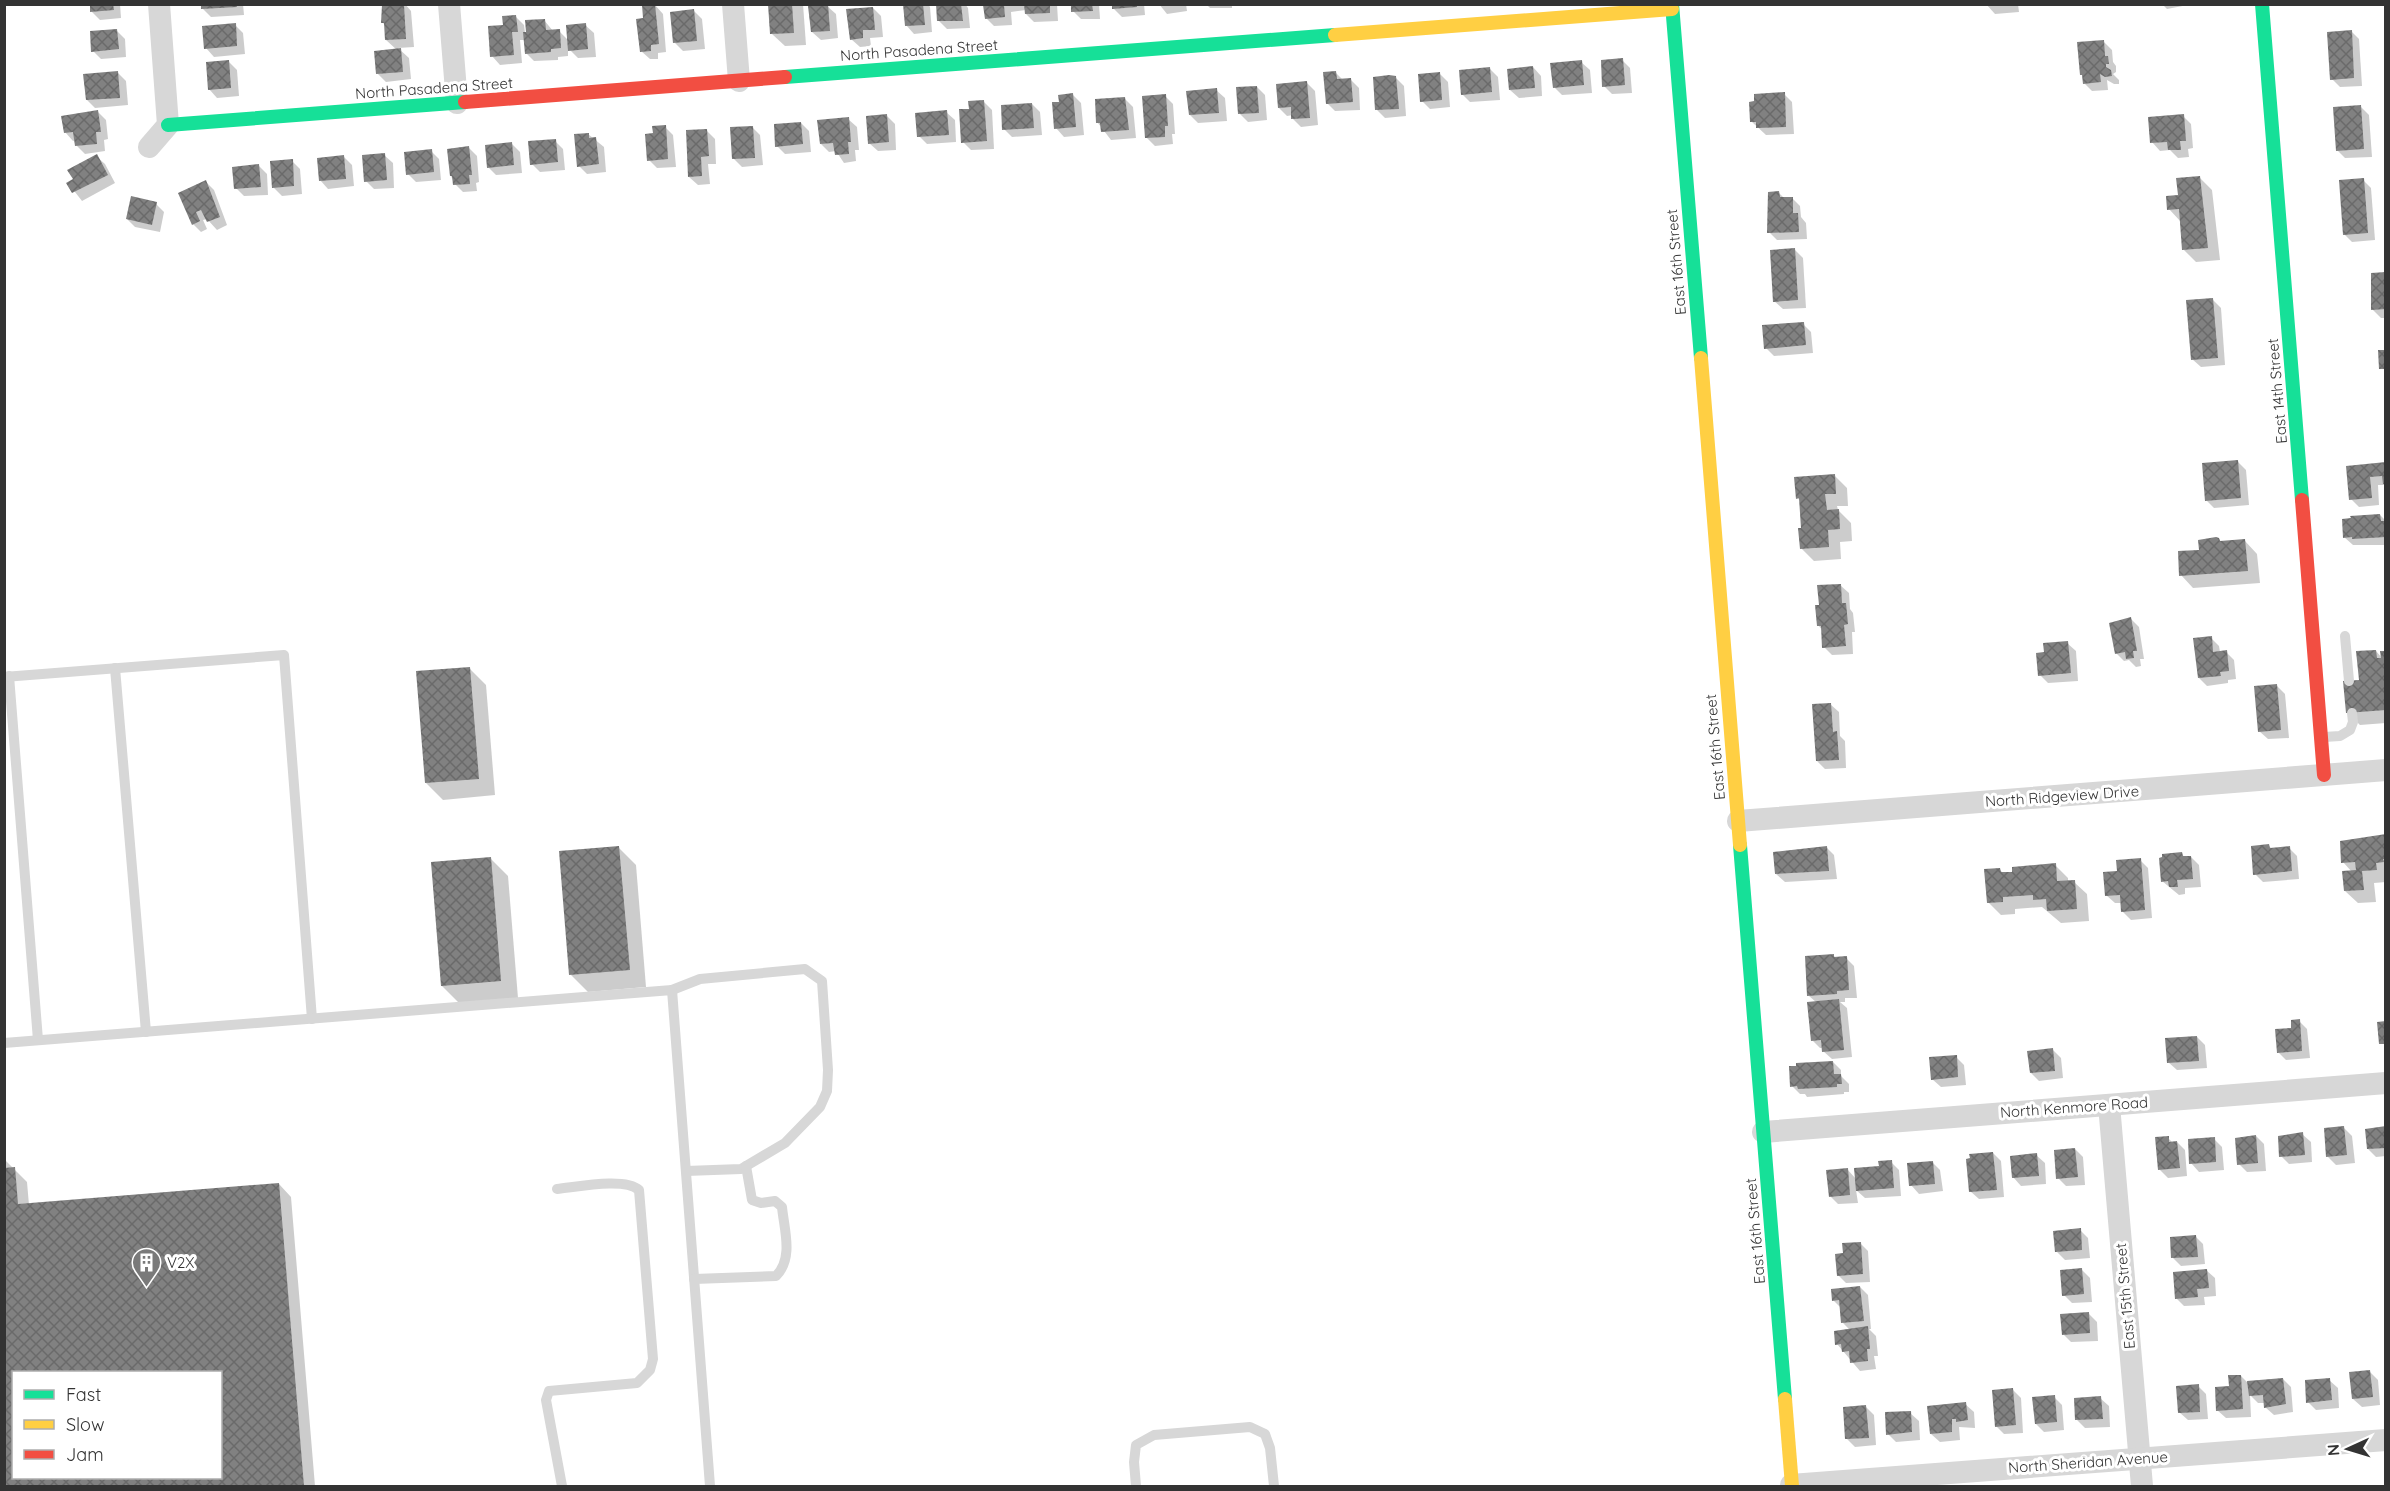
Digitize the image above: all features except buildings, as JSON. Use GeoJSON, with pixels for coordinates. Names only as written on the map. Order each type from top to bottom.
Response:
{"type":"FeatureCollection","features":[{"type":"Feature","properties":{"kind":"street"},"geometry":{"type":"LineString","coordinates":[[149,147],[168,125],[159,4]]}},
{"type":"Feature","properties":{"kind":"street"},"geometry":{"type":"LineString","coordinates":[[449,4],[457,103]]}},
{"type":"Feature","properties":{"kind":"street"},"geometry":{"type":"LineString","coordinates":[[733,4],[739,81]]}},
{"type":"Feature","properties":{"kind":"street","name":"East 14th Street"},"geometry":{"type":"LineString","coordinates":[[2262,4],[2324,775]]}},
{"type":"Feature","properties":{"kind":"street","name":"North Pasadena Street"},"geometry":{"type":"LineString","coordinates":[[168,125],[1672,7]]}},
{"type":"Feature","properties":{"kind":"street","name":"East 16th Street"},"geometry":{"type":"LineString","coordinates":[[1672,7],[1791,1486]]}},
{"type":"Feature","properties":{"kind":"street","name":"North Ridgeview Drive"},"geometry":{"type":"LineString","coordinates":[[1738,821],[2385,770]]}},
{"type":"Feature","properties":{"kind":"street","name":"North Kenmore Road"},"geometry":{"type":"LineString","coordinates":[[1764,1132],[2385,1083]]}},
{"type":"Feature","properties":{"kind":"street","name":"East 15th Street"},"geometry":{"type":"LineString","coordinates":[[2109,1105],[2142,1486]]}},
{"type":"Feature","properties":{"kind":"street","name":"North Sheridan Avenue"},"geometry":{"type":"LineString","coordinates":[[1791,1486],[2385,1440]]}},
{"type":"Feature","properties":{"kind":"lane"},"geometry":{"type":"LineString","coordinates":[[2345,636],[2349,681]]}},
{"type":"Feature","properties":{"kind":"lane"},"geometry":{"type":"LineString","coordinates":[[38,1040],[7,676],[284,655],[312,1019]]}},
{"type":"Feature","properties":{"kind":"lane"},"geometry":{"type":"LineString","coordinates":[[115,668],[146,1032]]}},
{"type":"Feature","properties":{"kind":"lane"},"geometry":{"type":"LineString","coordinates":[[2321,738],[2340,736],[2350,730],[2352,713]]}},
{"type":"Feature","properties":{"kind":"lane"},"geometry":{"type":"LineString","coordinates":[[4,1043],[672,990],[700,980],[806,969],[822,981],[827,1091],[820,1107],[785,1143],[741,1169],[686,1170]]}},
{"type":"Feature","properties":{"kind":"lane"},"geometry":{"type":"LineString","coordinates":[[672,990],[710,1486]]}},
{"type":"Feature","properties":{"kind":"lane"},"geometry":{"type":"LineString","coordinates":[[694,1279],[776,1276],[784,1268],[787,1259],[782,1207],[775,1201],[761,1203],[752,1200],[746,1166]]}},
{"type":"Feature","properties":{"kind":"lane"},"geometry":{"type":"LineString","coordinates":[[557,1189],[621,1183],[633,1184],[639,1190],[653,1359],[650,1370],[637,1383],[549,1391],[546,1400],[562,1486]]}},
{"type":"Feature","properties":{"kind":"lane"},"geometry":{"type":"LineString","coordinates":[[1136,1486],[1134,1462],[1136,1444],[1154,1435],[1250,1427],[1265,1434],[1270,1448],[1274,1486]]}},
{"type":"Feature","properties":{"kind":"traffic: fast"},"geometry":{"type":"LineString","coordinates":[[1672,4],[1701,358]]}},
{"type":"Feature","properties":{"kind":"traffic: fast"},"geometry":{"type":"LineString","coordinates":[[2262,4],[2302,500]]}},
{"type":"Feature","properties":{"kind":"traffic: fast"},"geometry":{"type":"LineString","coordinates":[[785,77],[1335,35]]}},
{"type":"Feature","properties":{"kind":"traffic: fast"},"geometry":{"type":"LineString","coordinates":[[168,125],[465,102]]}},
{"type":"Feature","properties":{"kind":"traffic: fast"},"geometry":{"type":"LineString","coordinates":[[1740,845],[1785,1399]]}},
{"type":"Feature","properties":{"kind":"traffic: slow"},"geometry":{"type":"LineString","coordinates":[[1335,35],[1672,9]]}},
{"type":"Feature","properties":{"kind":"traffic: slow"},"geometry":{"type":"LineString","coordinates":[[1701,358],[1740,845]]}},
{"type":"Feature","properties":{"kind":"traffic: slow"},"geometry":{"type":"LineString","coordinates":[[1785,1399],[1792,1486]]}},
{"type":"Feature","properties":{"kind":"traffic: jam"},"geometry":{"type":"LineString","coordinates":[[465,102],[785,77]]}},
{"type":"Feature","properties":{"kind":"traffic: jam"},"geometry":{"type":"LineString","coordinates":[[2302,500],[2324,775]]}},
{"type":"Feature","properties":{"kind":"place","name":"V2X"},"geometry":{"type":"Point","coordinates":[146,1288]}}]}
